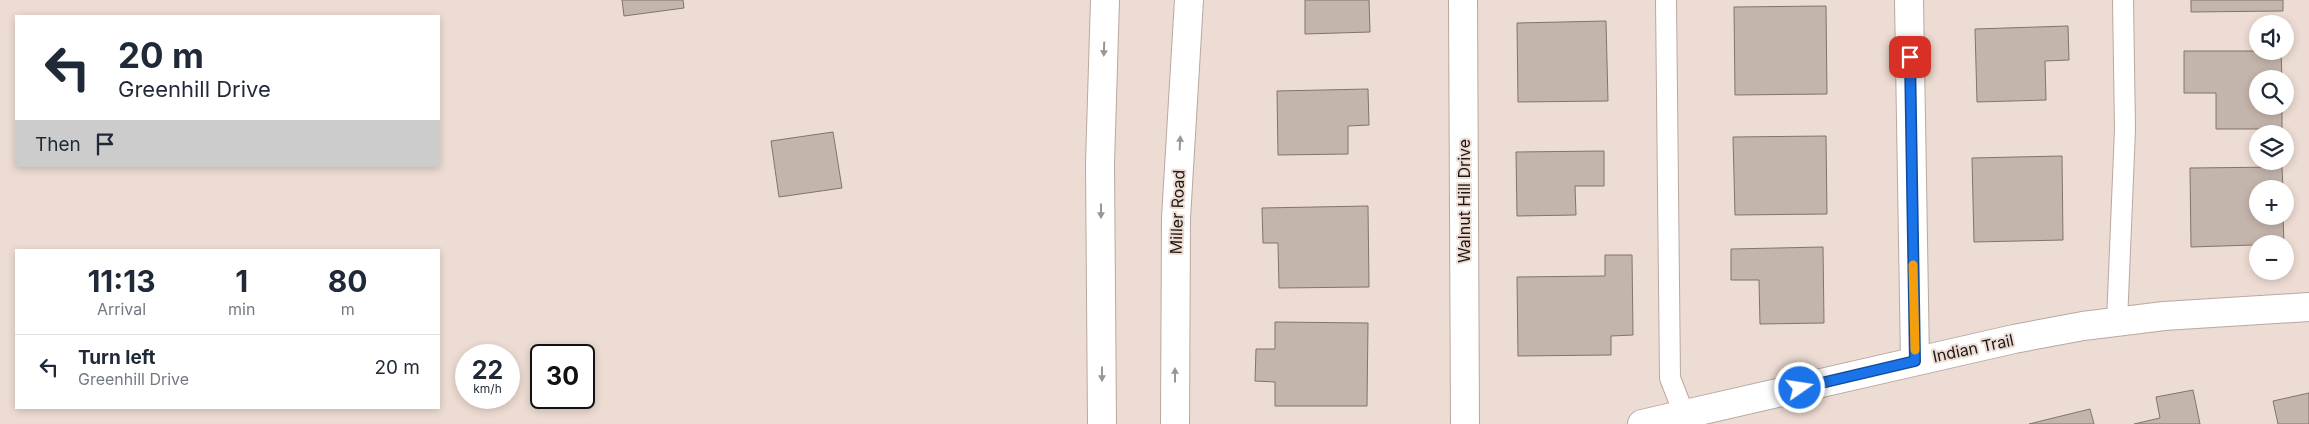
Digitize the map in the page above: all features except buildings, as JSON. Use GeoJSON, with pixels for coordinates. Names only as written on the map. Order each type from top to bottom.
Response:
{"type":"FeatureCollection","features":[{"type":"Feature","properties":{"kind":"street"},"geometry":{"type":"LineString","coordinates":[[1102,424],[1100,164],[1105,0]]}},
{"type":"Feature","properties":{"kind":"street","name":"Miller Road"},"geometry":{"type":"LineString","coordinates":[[1175,424],[1176,218],[1189,0]]}},
{"type":"Feature","properties":{"kind":"street","name":"Walnut Hill Drive"},"geometry":{"type":"LineString","coordinates":[[1463,0],[1465,413]]}},
{"type":"Feature","properties":{"kind":"street"},"geometry":{"type":"LineString","coordinates":[[1909,0],[1915,361]]}},
{"type":"Feature","properties":{"kind":"street","name":"Indian Trail"},"geometry":{"type":"LineString","coordinates":[[1642,424],[2014,339],[2164,316],[2309,307]]}},
{"type":"Feature","properties":{"kind":"lane"},"geometry":{"type":"LineString","coordinates":[[1666,0],[1670,378],[1684,414]]}},
{"type":"Feature","properties":{"kind":"lane"},"geometry":{"type":"LineString","coordinates":[[2117,322],[2125,130],[2123,0]]}},
{"type":"Feature","properties":{"kind":"slow traffic"},"geometry":{"type":"LineString","coordinates":[[1913,265],[1915,350]]}},
{"type":"Feature","properties":{"kind":"route"},"geometry":{"type":"LineString","coordinates":[[1800,388],[1915,361],[1910,57]]}}]}
